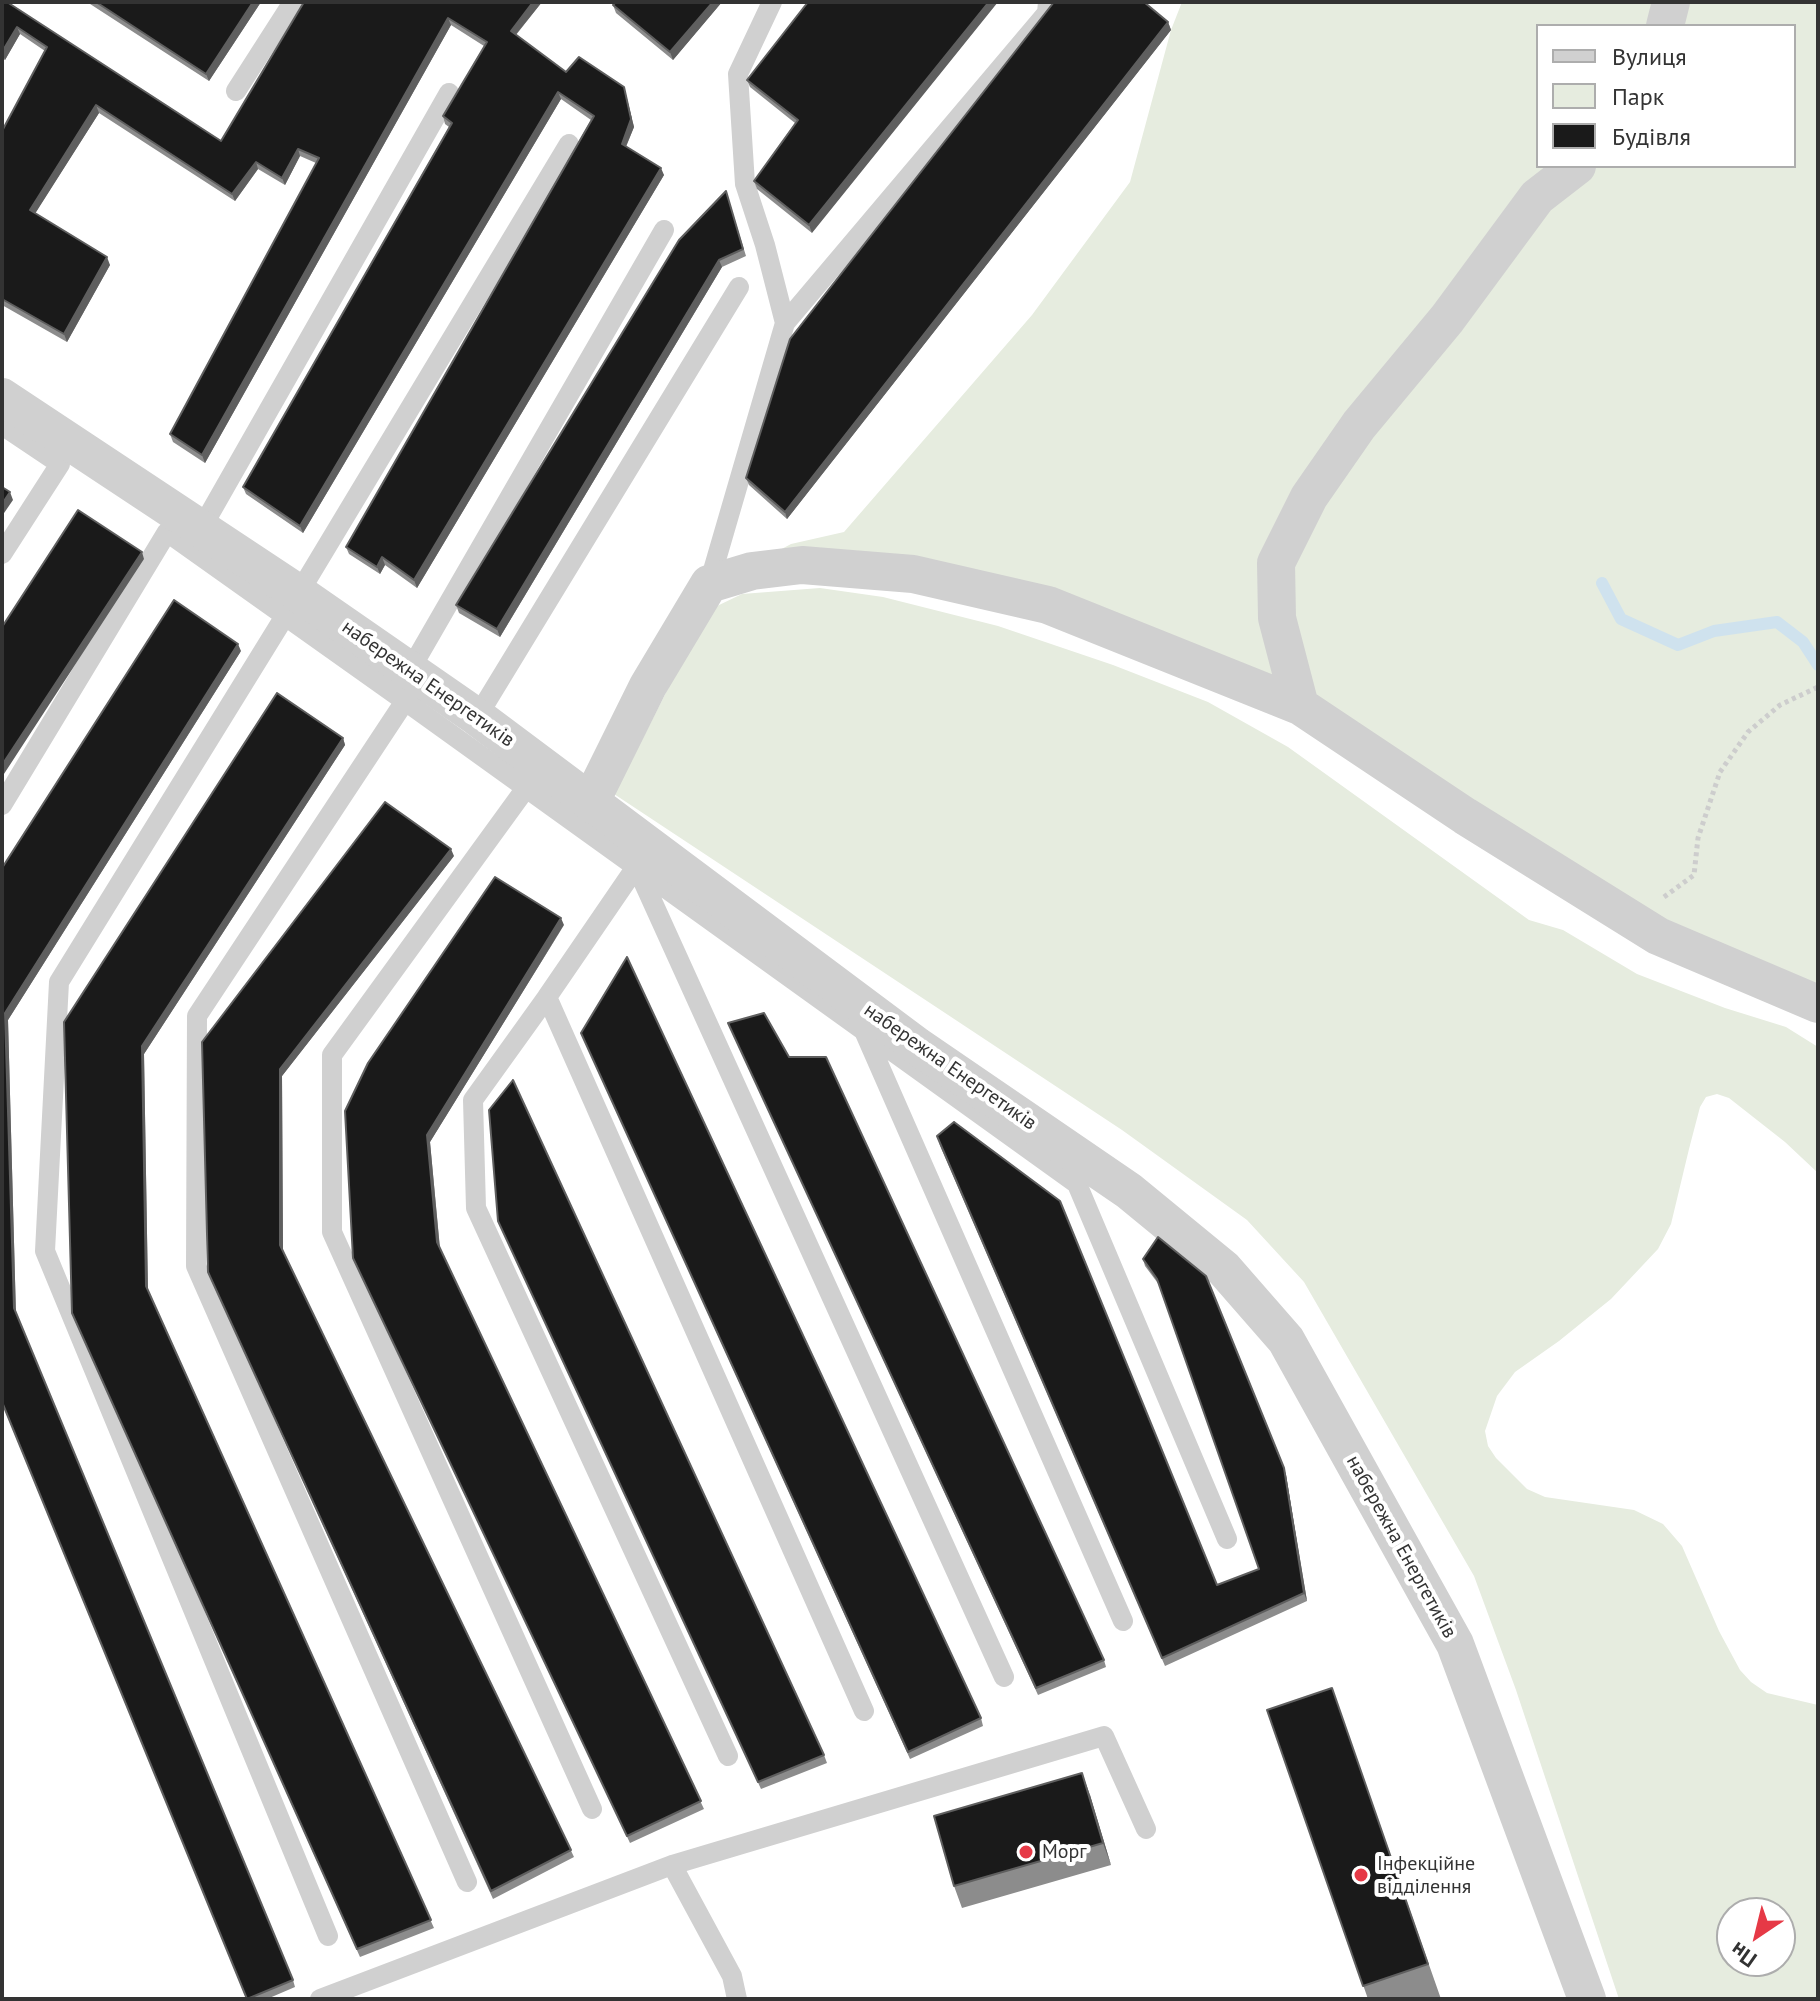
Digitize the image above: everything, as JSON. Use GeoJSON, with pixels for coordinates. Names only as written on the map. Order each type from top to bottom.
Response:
{"type":"FeatureCollection","features":[{"type":"Feature","properties":{"kind":"street"},"geometry":{"type":"LineString","coordinates":[[1666,24],[1671,2]]}},
{"type":"Feature","properties":{"kind":"street"},"geometry":{"type":"LineString","coordinates":[[1300,706],[1277,618],[1276,563],[1309,497],[1359,425],[1447,319],[1537,197],[1574,168]]}},
{"type":"Feature","properties":{"kind":"street","name":"набережна Енергетиків"},"geometry":{"type":"LineString","coordinates":[[2,397],[201,529],[291,604],[408,685],[477,717],[917,1046],[1129,1191],[1224,1269],[1286,1340],[1455,1644],[1587,1999]]}},
{"type":"Feature","properties":{"kind":"street"},"geometry":{"type":"LineString","coordinates":[[591,801],[648,686],[709,584],[752,571],[802,565],[913,574],[1048,605],[1300,706],[1465,816],[1658,936],[1818,1004]]}},
{"type":"Feature","properties":{"kind":"lane"},"geometry":{"type":"LineString","coordinates":[[236,91],[293,2]]}},
{"type":"Feature","properties":{"kind":"lane"},"geometry":{"type":"LineString","coordinates":[[772,2],[738,74],[745,184],[785,323]]}},
{"type":"Feature","properties":{"kind":"lane"},"geometry":{"type":"LineString","coordinates":[[709,584],[785,323],[1047,13],[1048,2]]}},
{"type":"Feature","properties":{"kind":"lane"},"geometry":{"type":"LineString","coordinates":[[201,529],[449,93]]}},
{"type":"Feature","properties":{"kind":"lane"},"geometry":{"type":"LineString","coordinates":[[328,1936],[45,1251],[59,982],[569,144]]}},
{"type":"Feature","properties":{"kind":"lane"},"geometry":{"type":"LineString","coordinates":[[467,1882],[196,1266],[197,1016],[408,685],[664,230]]}},
{"type":"Feature","properties":{"kind":"lane"},"geometry":{"type":"LineString","coordinates":[[477,717],[739,287]]}},
{"type":"Feature","properties":{"kind":"lane"},"geometry":{"type":"LineString","coordinates":[[2,425],[60,464],[2,554]]}},
{"type":"Feature","properties":{"kind":"lane"},"geometry":{"type":"LineString","coordinates":[[2,805],[167,532],[291,604]]}},
{"type":"Feature","properties":{"kind":"lane"},"geometry":{"type":"LineString","coordinates":[[408,685],[526,788],[1077,1184],[1227,1539]]}},
{"type":"Feature","properties":{"kind":"lane"},"geometry":{"type":"LineString","coordinates":[[526,788],[332,1055],[332,1232],[592,1809]]}},
{"type":"Feature","properties":{"kind":"lane"},"geometry":{"type":"LineString","coordinates":[[636,867],[473,1100],[476,1208],[728,1756]]}},
{"type":"Feature","properties":{"kind":"lane"},"geometry":{"type":"LineString","coordinates":[[636,867],[1004,1677]]}},
{"type":"Feature","properties":{"kind":"lane"},"geometry":{"type":"LineString","coordinates":[[547,997],[864,1711]]}},
{"type":"Feature","properties":{"kind":"lane"},"geometry":{"type":"LineString","coordinates":[[864,1031],[1123,1621]]}},
{"type":"Feature","properties":{"kind":"lane"},"geometry":{"type":"LineString","coordinates":[[320,1999],[672,1865],[1104,1736],[1146,1829]]}},
{"type":"Feature","properties":{"kind":"lane"},"geometry":{"type":"LineString","coordinates":[[672,1865],[732,1976],[737,1999]]}},
{"type":"Feature","properties":{"kind":"path"},"geometry":{"type":"LineString","coordinates":[[1641,926],[1669,891],[1694,875],[1698,838],[1720,772],[1748,732],[1780,705],[1818,687]]}},
{"type":"Feature","properties":{"kind":"green space"},"geometry":{"type":"Polygon","coordinates":[[[1182,2],[1818,2],[1818,989],[1721,955],[1362,747],[1102,630],[763,559],[791,544],[844,532],[1032,315],[1130,182],[1171,30],[1182,2]]]}},
{"type":"Feature","properties":{"kind":"green space"},"geometry":{"type":"Polygon","coordinates":[[[820,588],[883,597],[998,626],[1113,665],[1208,702],[1288,747],[1529,920],[1563,930],[1637,974],[1725,1008],[1786,1027],[1818,1047],[1818,1173],[1785,1142],[1729,1098],[1717,1094],[1706,1097],[1700,1107],[1671,1224],[1658,1249],[1611,1299],[1515,1372],[1497,1396],[1485,1431],[1488,1446],[1496,1458],[1527,1489],[1545,1497],[1634,1510],[1663,1524],[1682,1546],[1719,1631],[1740,1670],[1767,1693],[1818,1705],[1818,1999],[1619,1999],[1516,1690],[1474,1576],[1304,1282],[1247,1220],[1122,1130],[614,794],[695,636],[717,606],[742,594],[820,588]]]}},
{"type":"Feature","properties":{"kind":"building"},"geometry":{"type":"Polygon","coordinates":[[[2,2],[7,2],[221,141],[304,2],[533,2],[511,31],[566,72],[579,57],[624,87],[631,119],[622,144],[661,168],[414,580],[382,557],[377,567],[346,547],[594,116],[558,92],[300,526],[243,487],[452,123],[443,116],[487,42],[448,18],[202,455],[170,434],[319,158],[298,149],[282,178],[256,162],[232,194],[96,105],[30,210],[107,257],[64,334],[2,299],[2,131],[47,47],[17,27],[2,52],[2,2]]]}},
{"type":"Feature","properties":{"kind":"building"},"geometry":{"type":"Polygon","coordinates":[[[96,2],[253,2],[206,74],[96,2]]]}},
{"type":"Feature","properties":{"kind":"building"},"geometry":{"type":"Polygon","coordinates":[[[616,2],[713,2],[670,52],[613,5],[616,2]]]}},
{"type":"Feature","properties":{"kind":"building"},"geometry":{"type":"Polygon","coordinates":[[[808,2],[989,2],[809,225],[754,181],[798,120],[747,80],[808,2]]]}},
{"type":"Feature","properties":{"kind":"building"},"geometry":{"type":"Polygon","coordinates":[[[1054,2],[1144,2],[1168,22],[785,512],[746,478],[790,339],[1054,2]]]}},
{"type":"Feature","properties":{"kind":"building"},"geometry":{"type":"Polygon","coordinates":[[[726,191],[743,249],[719,260],[497,629],[456,605],[679,240],[726,191]]]}},
{"type":"Feature","properties":{"kind":"building"},"geometry":{"type":"Polygon","coordinates":[[[2,487],[10,492],[2,504],[2,487]]]}},
{"type":"Feature","properties":{"kind":"building"},"geometry":{"type":"Polygon","coordinates":[[[78,510],[142,552],[2,765],[2,627],[78,510]]]}},
{"type":"Feature","properties":{"kind":"building"},"geometry":{"type":"Polygon","coordinates":[[[174,600],[238,644],[5,1013],[14,1308],[293,1980],[247,1999],[2,1402],[2,868],[174,600]]]}},
{"type":"Feature","properties":{"kind":"building"},"geometry":{"type":"Polygon","coordinates":[[[277,693],[343,738],[142,1046],[146,1286],[431,1920],[357,1949],[72,1313],[64,1022],[277,693]]]}},
{"type":"Feature","properties":{"kind":"building"},"geometry":{"type":"Polygon","coordinates":[[[385,802],[451,849],[280,1069],[280,1245],[571,1850],[491,1891],[208,1272],[202,1042],[385,802]]]}},
{"type":"Feature","properties":{"kind":"building"},"geometry":{"type":"Polygon","coordinates":[[[495,877],[561,918],[427,1135],[437,1242],[701,1801],[627,1836],[353,1258],[345,1111],[368,1063],[495,877]]]}},
{"type":"Feature","properties":{"kind":"building"},"geometry":{"type":"Polygon","coordinates":[[[627,957],[981,1718],[908,1752],[581,1033],[627,957]]]}},
{"type":"Feature","properties":{"kind":"building"},"geometry":{"type":"Polygon","coordinates":[[[764,1013],[789,1057],[826,1057],[1104,1660],[1036,1688],[728,1023],[764,1013]]]}},
{"type":"Feature","properties":{"kind":"building"},"geometry":{"type":"Polygon","coordinates":[[[513,1080],[824,1755],[758,1782],[498,1221],[489,1110],[513,1080]]]}},
{"type":"Feature","properties":{"kind":"building"},"geometry":{"type":"Polygon","coordinates":[[[954,1122],[1060,1201],[1217,1585],[1259,1569],[1157,1279],[1143,1259],[1158,1237],[1206,1276],[1284,1468],[1304,1593],[1162,1658],[937,1136],[954,1122]]]}},
{"type":"Feature","properties":{"kind":"building","name":"Інфекційне відділення"},"geometry":{"type":"Polygon","coordinates":[[[1332,1688],[1428,1964],[1363,1986],[1267,1710],[1332,1688]]]}},
{"type":"Feature","properties":{"kind":"building","name":"Морг"},"geometry":{"type":"Polygon","coordinates":[[[1082,1773],[1103,1843],[954,1886],[934,1816],[1082,1773]]]}},
{"type":"Feature","properties":{"kind":"waterway"},"geometry":{"type":"LineString","coordinates":[[1602,583],[1621,619],[1678,645],[1714,631],[1777,622],[1803,642],[1818,665]]}},
{"type":"Feature","properties":{"kind":"place","name":"Морг"},"geometry":{"type":"Point","coordinates":[1026,1852]}},
{"type":"Feature","properties":{"kind":"place","name":"Інфекційне відділення"},"geometry":{"type":"Point","coordinates":[1361,1875]}}]}
